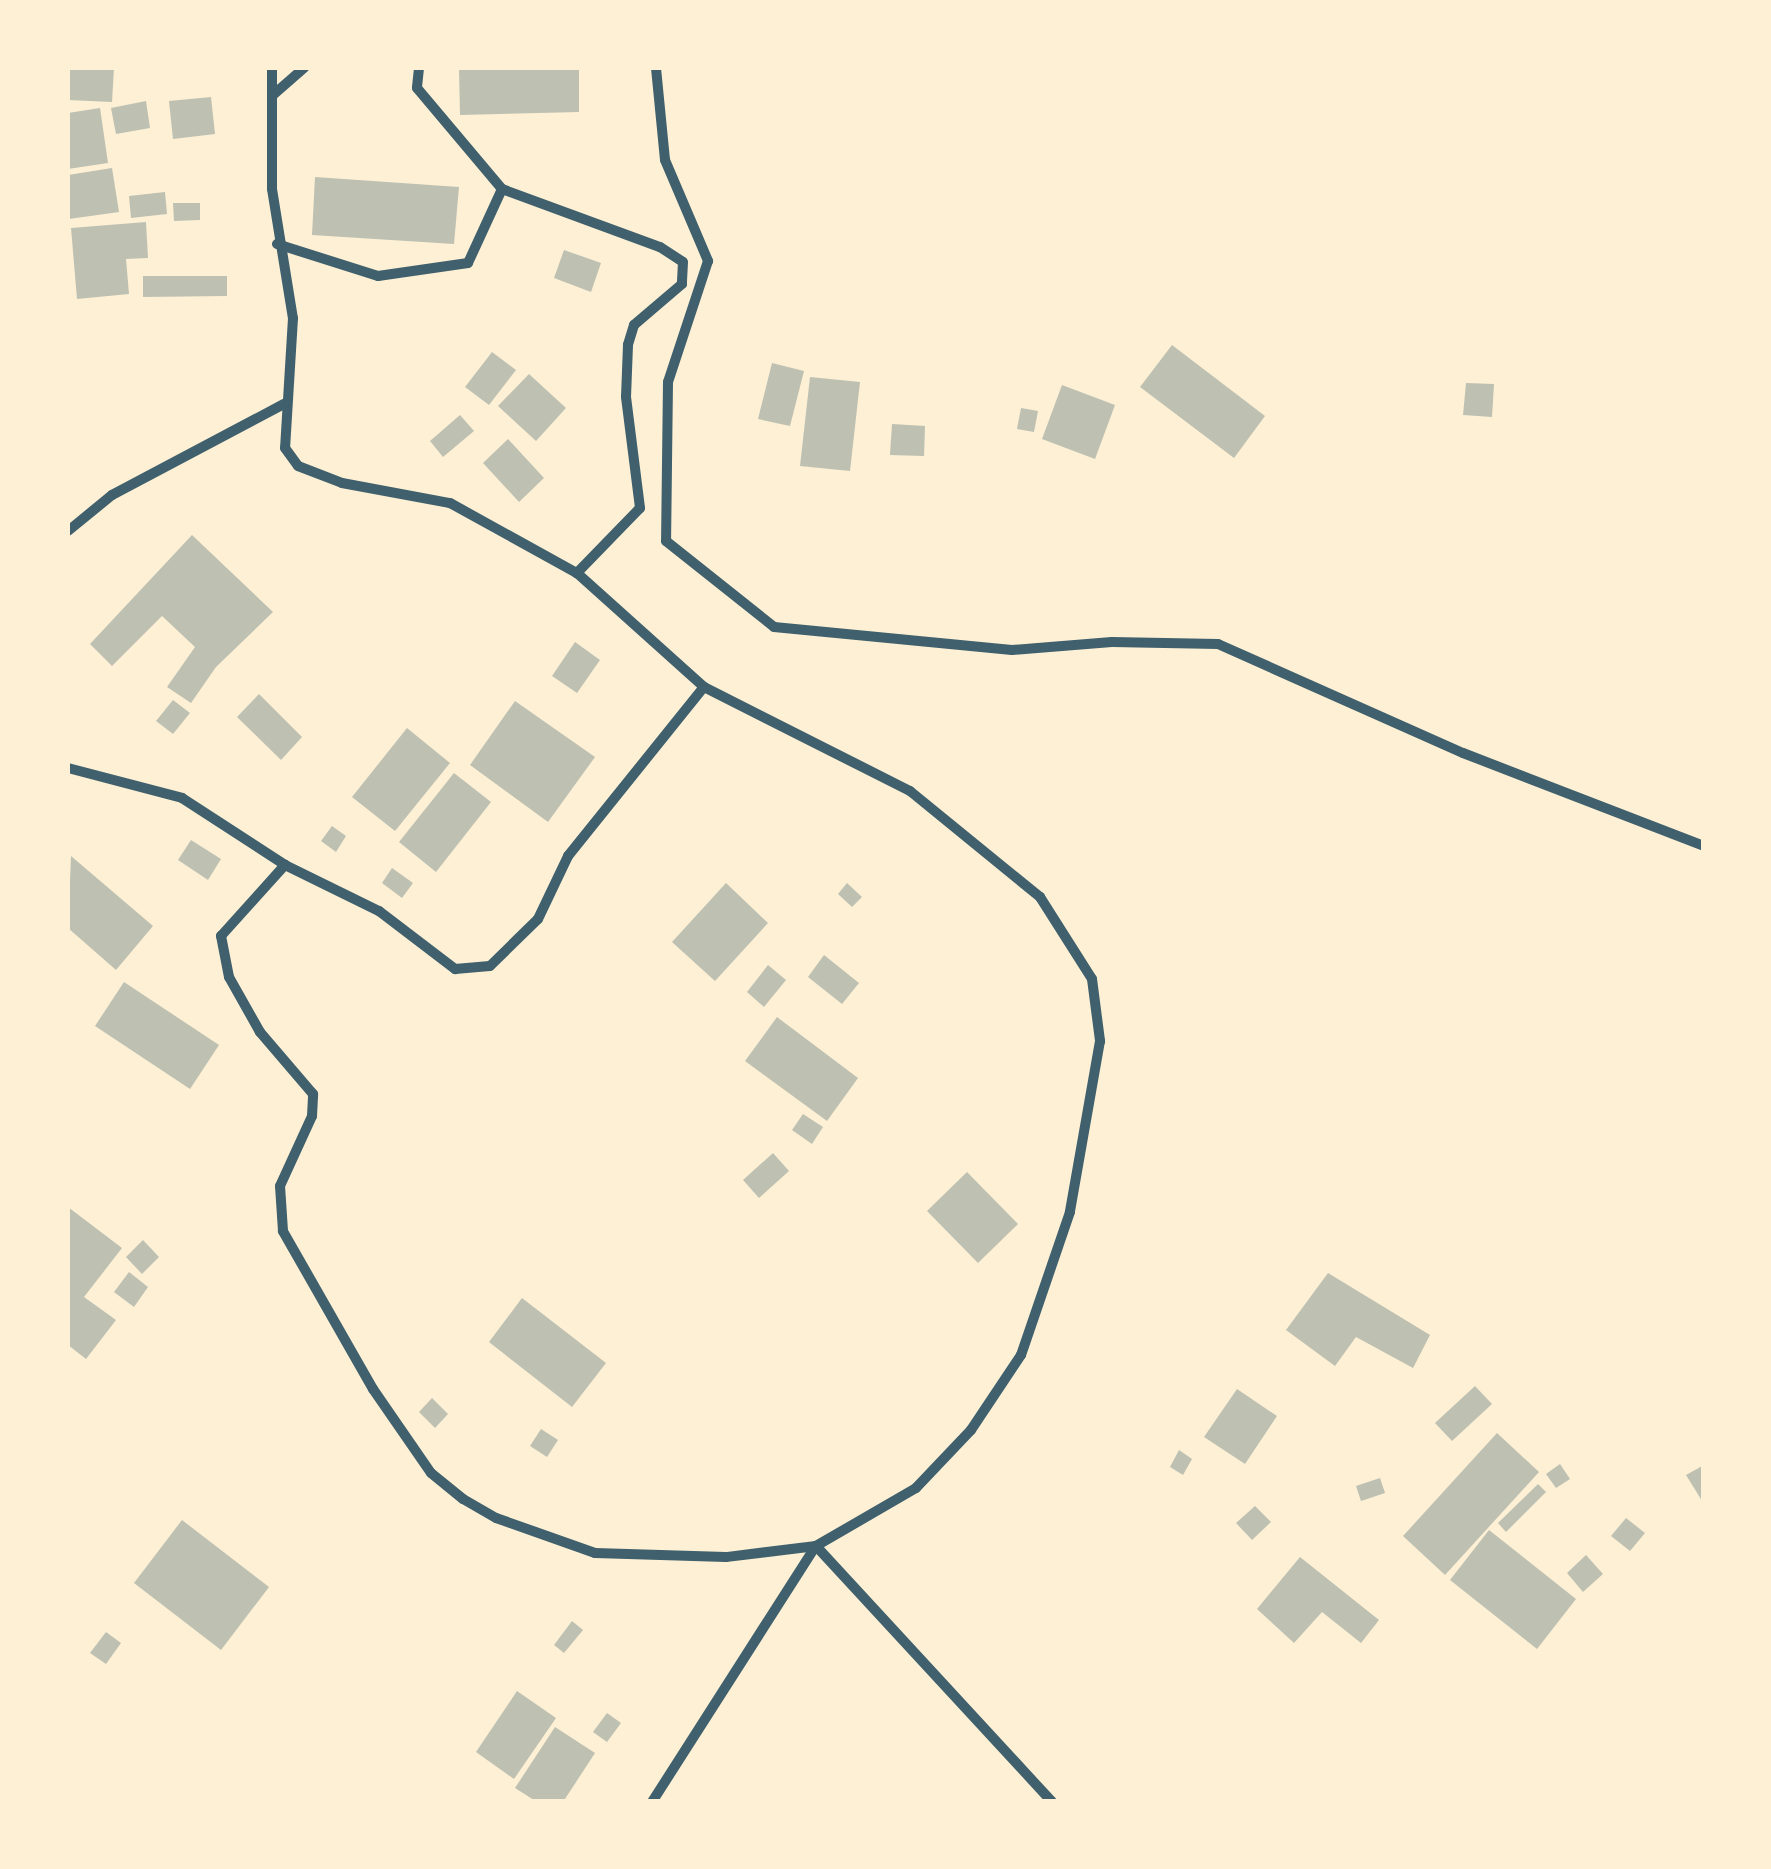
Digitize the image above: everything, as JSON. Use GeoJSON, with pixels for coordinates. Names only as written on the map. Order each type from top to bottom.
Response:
{"type":"FeatureCollection","features":[{"type":"Feature","properties":{"kind":"street"},"geometry":{"type":"LineString","coordinates":[[272,68],[277,244],[293,318],[284,404],[285,448],[298,466],[342,483],[450,503],[576,573],[704,688],[910,791],[1040,897],[1092,979],[1096,1010],[1094,1092],[1070,1212],[1021,1355],[970,1430],[916,1488],[816,1546],[726,1557],[594,1553],[496,1518],[432,1473],[373,1389],[284,1231],[280,1186],[312,1116],[313,1094],[260,1032],[228,977],[221,936],[285,864]]}},
{"type":"Feature","properties":{"kind":"street"},"geometry":{"type":"LineString","coordinates":[[272,95],[304,68]]}},
{"type":"Feature","properties":{"kind":"street"},"geometry":{"type":"LineString","coordinates":[[419,68],[417,88],[502,189],[660,247],[686,272],[682,284],[634,324],[628,345],[626,397],[640,508],[576,573]]}},
{"type":"Feature","properties":{"kind":"street"},"geometry":{"type":"LineString","coordinates":[[656,68],[664,160],[708,261],[668,382],[666,542],[774,627],[1012,650],[1112,642],[1218,644],[1462,753],[1704,846]]}},
{"type":"Feature","properties":{"kind":"street"},"geometry":{"type":"LineString","coordinates":[[277,244],[378,276],[468,262],[502,189]]}},
{"type":"Feature","properties":{"kind":"street"},"geometry":{"type":"LineString","coordinates":[[68,531],[112,495],[284,404]]}},
{"type":"Feature","properties":{"kind":"street"},"geometry":{"type":"LineString","coordinates":[[68,768],[182,798],[285,864],[379,911],[455,969],[490,966],[538,919],[568,856],[704,688]]}},
{"type":"Feature","properties":{"kind":"street"},"geometry":{"type":"LineString","coordinates":[[652,1802],[816,1546]]}},
{"type":"Feature","properties":{"kind":"street"},"geometry":{"type":"LineString","coordinates":[[816,1546],[1052,1802]]}},
{"type":"Feature","properties":{"kind":"building"},"geometry":{"type":"Polygon","coordinates":[[[68,68],[114,68],[112,102],[68,100],[68,68]]]}},
{"type":"Feature","properties":{"kind":"building"},"geometry":{"type":"Polygon","coordinates":[[[459,68],[579,68],[579,112],[460,115],[459,68]]]}},
{"type":"Feature","properties":{"kind":"building"},"geometry":{"type":"Polygon","coordinates":[[[211,97],[215,134],[173,139],[169,101],[211,97]]]}},
{"type":"Feature","properties":{"kind":"building"},"geometry":{"type":"Polygon","coordinates":[[[146,101],[150,128],[116,134],[111,108],[146,101]]]}},
{"type":"Feature","properties":{"kind":"building"},"geometry":{"type":"Polygon","coordinates":[[[100,108],[108,163],[68,169],[68,113],[100,108]]]}},
{"type":"Feature","properties":{"kind":"building"},"geometry":{"type":"Polygon","coordinates":[[[112,168],[119,212],[69,219],[68,175],[112,168]]]}},
{"type":"Feature","properties":{"kind":"building"},"geometry":{"type":"Polygon","coordinates":[[[315,177],[459,187],[454,244],[312,235],[315,177]]]}},
{"type":"Feature","properties":{"kind":"building"},"geometry":{"type":"Polygon","coordinates":[[[165,192],[167,214],[131,218],[129,196],[165,192]]]}},
{"type":"Feature","properties":{"kind":"building"},"geometry":{"type":"Polygon","coordinates":[[[173,203],[200,203],[200,220],[174,221],[173,203]]]}},
{"type":"Feature","properties":{"kind":"building"},"geometry":{"type":"Polygon","coordinates":[[[146,222],[148,258],[126,259],[129,294],[77,299],[71,228],[146,222]]]}},
{"type":"Feature","properties":{"kind":"building"},"geometry":{"type":"Polygon","coordinates":[[[564,250],[601,263],[591,292],[554,278],[564,250]]]}},
{"type":"Feature","properties":{"kind":"building"},"geometry":{"type":"Polygon","coordinates":[[[143,276],[227,276],[227,296],[143,297],[143,276]]]}},
{"type":"Feature","properties":{"kind":"building"},"geometry":{"type":"Polygon","coordinates":[[[1172,345],[1265,416],[1234,458],[1140,387],[1172,345]]]}},
{"type":"Feature","properties":{"kind":"building"},"geometry":{"type":"Polygon","coordinates":[[[492,352],[516,370],[489,405],[465,387],[492,352]]]}},
{"type":"Feature","properties":{"kind":"building"},"geometry":{"type":"Polygon","coordinates":[[[772,363],[804,371],[790,426],[758,419],[772,363]]]}},
{"type":"Feature","properties":{"kind":"building"},"geometry":{"type":"Polygon","coordinates":[[[529,374],[566,408],[536,441],[498,406],[529,374]]]}},
{"type":"Feature","properties":{"kind":"building"},"geometry":{"type":"Polygon","coordinates":[[[810,377],[860,382],[850,471],[800,466],[810,377]]]}},
{"type":"Feature","properties":{"kind":"building"},"geometry":{"type":"Polygon","coordinates":[[[1466,383],[1494,384],[1492,417],[1463,415],[1466,383]]]}},
{"type":"Feature","properties":{"kind":"building"},"geometry":{"type":"Polygon","coordinates":[[[1062,385],[1115,405],[1095,459],[1042,439],[1062,385]]]}},
{"type":"Feature","properties":{"kind":"building"},"geometry":{"type":"Polygon","coordinates":[[[1021,408],[1038,411],[1034,432],[1017,429],[1021,408]]]}},
{"type":"Feature","properties":{"kind":"building"},"geometry":{"type":"Polygon","coordinates":[[[460,415],[474,431],[443,457],[430,441],[460,415]]]}},
{"type":"Feature","properties":{"kind":"building"},"geometry":{"type":"Polygon","coordinates":[[[892,424],[925,426],[924,456],[890,455],[892,424]]]}},
{"type":"Feature","properties":{"kind":"building"},"geometry":{"type":"Polygon","coordinates":[[[508,439],[544,478],[519,502],[483,463],[508,439]]]}},
{"type":"Feature","properties":{"kind":"building"},"geometry":{"type":"Polygon","coordinates":[[[192,535],[273,612],[216,667],[191,703],[167,687],[195,647],[162,616],[112,666],[90,644],[192,535]]]}},
{"type":"Feature","properties":{"kind":"building"},"geometry":{"type":"Polygon","coordinates":[[[575,642],[600,660],[577,693],[552,676],[575,642]]]}},
{"type":"Feature","properties":{"kind":"building"},"geometry":{"type":"Polygon","coordinates":[[[259,694],[302,737],[281,760],[237,717],[259,694]]]}},
{"type":"Feature","properties":{"kind":"building"},"geometry":{"type":"Polygon","coordinates":[[[173,700],[190,713],[173,734],[156,721],[173,700]]]}},
{"type":"Feature","properties":{"kind":"building"},"geometry":{"type":"Polygon","coordinates":[[[515,701],[595,757],[548,822],[470,765],[515,701]]]}},
{"type":"Feature","properties":{"kind":"building"},"geometry":{"type":"Polygon","coordinates":[[[407,728],[450,763],[395,831],[352,797],[407,728]]]}},
{"type":"Feature","properties":{"kind":"building"},"geometry":{"type":"Polygon","coordinates":[[[454,773],[491,802],[436,872],[399,842],[454,773]]]}},
{"type":"Feature","properties":{"kind":"building"},"geometry":{"type":"Polygon","coordinates":[[[332,826],[346,836],[336,852],[321,841],[332,826]]]}},
{"type":"Feature","properties":{"kind":"building"},"geometry":{"type":"Polygon","coordinates":[[[191,840],[221,859],[208,880],[178,860],[191,840]]]}},
{"type":"Feature","properties":{"kind":"building"},"geometry":{"type":"Polygon","coordinates":[[[71,856],[153,926],[116,970],[68,928],[71,856]]]}},
{"type":"Feature","properties":{"kind":"building"},"geometry":{"type":"Polygon","coordinates":[[[392,868],[413,883],[402,898],[382,883],[392,868]]]}},
{"type":"Feature","properties":{"kind":"building"},"geometry":{"type":"Polygon","coordinates":[[[726,883],[768,923],[715,981],[672,942],[726,883]]]}},
{"type":"Feature","properties":{"kind":"building"},"geometry":{"type":"Polygon","coordinates":[[[847,883],[862,897],[852,907],[838,894],[847,883]]]}},
{"type":"Feature","properties":{"kind":"building"},"geometry":{"type":"Polygon","coordinates":[[[824,955],[859,983],[842,1004],[808,977],[824,955]]]}},
{"type":"Feature","properties":{"kind":"building"},"geometry":{"type":"Polygon","coordinates":[[[768,965],[786,980],[764,1007],[747,992],[768,965]]]}},
{"type":"Feature","properties":{"kind":"building"},"geometry":{"type":"Polygon","coordinates":[[[124,982],[219,1045],[190,1089],[95,1026],[124,982]]]}},
{"type":"Feature","properties":{"kind":"building"},"geometry":{"type":"Polygon","coordinates":[[[777,1017],[858,1078],[827,1121],[745,1061],[777,1017]]]}},
{"type":"Feature","properties":{"kind":"building"},"geometry":{"type":"Polygon","coordinates":[[[803,1114],[823,1127],[812,1144],[792,1130],[803,1114]]]}},
{"type":"Feature","properties":{"kind":"building"},"geometry":{"type":"Polygon","coordinates":[[[773,1153],[789,1171],[759,1198],[743,1180],[773,1153]]]}},
{"type":"Feature","properties":{"kind":"building"},"geometry":{"type":"Polygon","coordinates":[[[967,1172],[1018,1224],[978,1263],[927,1211],[967,1172]]]}},
{"type":"Feature","properties":{"kind":"building"},"geometry":{"type":"Polygon","coordinates":[[[68,1207],[122,1248],[84,1297],[116,1320],[86,1359],[68,1345],[68,1207]]]}},
{"type":"Feature","properties":{"kind":"building"},"geometry":{"type":"Polygon","coordinates":[[[143,1240],[159,1257],[142,1274],[126,1257],[143,1240]]]}},
{"type":"Feature","properties":{"kind":"building"},"geometry":{"type":"Polygon","coordinates":[[[129,1272],[148,1287],[134,1307],[114,1292],[129,1272]]]}},
{"type":"Feature","properties":{"kind":"building"},"geometry":{"type":"Polygon","coordinates":[[[1328,1273],[1430,1335],[1413,1368],[1356,1337],[1335,1366],[1286,1330],[1328,1273]]]}},
{"type":"Feature","properties":{"kind":"building"},"geometry":{"type":"Polygon","coordinates":[[[522,1298],[606,1363],[572,1407],[489,1342],[522,1298]]]}},
{"type":"Feature","properties":{"kind":"building"},"geometry":{"type":"Polygon","coordinates":[[[1475,1386],[1492,1404],[1452,1441],[1435,1423],[1475,1386]]]}},
{"type":"Feature","properties":{"kind":"building"},"geometry":{"type":"Polygon","coordinates":[[[1237,1389],[1277,1416],[1245,1464],[1204,1437],[1237,1389]]]}},
{"type":"Feature","properties":{"kind":"building"},"geometry":{"type":"Polygon","coordinates":[[[432,1398],[448,1414],[435,1428],[419,1412],[432,1398]]]}},
{"type":"Feature","properties":{"kind":"building"},"geometry":{"type":"Polygon","coordinates":[[[541,1429],[558,1440],[547,1457],[530,1446],[541,1429]]]}},
{"type":"Feature","properties":{"kind":"building"},"geometry":{"type":"Polygon","coordinates":[[[1497,1433],[1539,1472],[1445,1575],[1403,1536],[1497,1433]]]}},
{"type":"Feature","properties":{"kind":"building"},"geometry":{"type":"Polygon","coordinates":[[[1179,1450],[1192,1459],[1183,1475],[1170,1467],[1179,1450]]]}},
{"type":"Feature","properties":{"kind":"building"},"geometry":{"type":"Polygon","coordinates":[[[1560,1464],[1570,1479],[1556,1488],[1546,1474],[1560,1464]]]}},
{"type":"Feature","properties":{"kind":"building"},"geometry":{"type":"Polygon","coordinates":[[[1704,1465],[1704,1504],[1686,1475],[1704,1465]]]}},
{"type":"Feature","properties":{"kind":"building"},"geometry":{"type":"Polygon","coordinates":[[[1380,1478],[1385,1493],[1361,1501],[1356,1486],[1380,1478]]]}},
{"type":"Feature","properties":{"kind":"building"},"geometry":{"type":"Polygon","coordinates":[[[1538,1484],[1546,1492],[1506,1532],[1498,1523],[1538,1484]]]}},
{"type":"Feature","properties":{"kind":"building"},"geometry":{"type":"Polygon","coordinates":[[[1255,1506],[1271,1522],[1252,1540],[1236,1523],[1255,1506]]]}},
{"type":"Feature","properties":{"kind":"building"},"geometry":{"type":"Polygon","coordinates":[[[1626,1518],[1645,1533],[1630,1551],[1611,1536],[1626,1518]]]}},
{"type":"Feature","properties":{"kind":"building"},"geometry":{"type":"Polygon","coordinates":[[[182,1520],[269,1587],[221,1650],[134,1583],[182,1520]]]}},
{"type":"Feature","properties":{"kind":"building"},"geometry":{"type":"Polygon","coordinates":[[[1489,1530],[1576,1599],[1537,1649],[1450,1580],[1489,1530]]]}},
{"type":"Feature","properties":{"kind":"building"},"geometry":{"type":"Polygon","coordinates":[[[1586,1555],[1603,1574],[1583,1592],[1567,1573],[1586,1555]]]}},
{"type":"Feature","properties":{"kind":"building"},"geometry":{"type":"Polygon","coordinates":[[[1300,1557],[1379,1620],[1361,1643],[1322,1612],[1294,1643],[1257,1609],[1300,1557]]]}},
{"type":"Feature","properties":{"kind":"building"},"geometry":{"type":"Polygon","coordinates":[[[572,1621],[583,1630],[564,1653],[554,1645],[572,1621]]]}},
{"type":"Feature","properties":{"kind":"building"},"geometry":{"type":"Polygon","coordinates":[[[106,1632],[121,1643],[106,1664],[90,1653],[106,1632]]]}},
{"type":"Feature","properties":{"kind":"building"},"geometry":{"type":"Polygon","coordinates":[[[517,1691],[556,1718],[514,1779],[476,1752],[517,1691]]]}},
{"type":"Feature","properties":{"kind":"building"},"geometry":{"type":"Polygon","coordinates":[[[607,1713],[621,1723],[607,1742],[593,1732],[607,1713]]]}},
{"type":"Feature","properties":{"kind":"building"},"geometry":{"type":"Polygon","coordinates":[[[555,1727],[595,1753],[563,1802],[537,1802],[515,1788],[555,1727]]]}}]}
